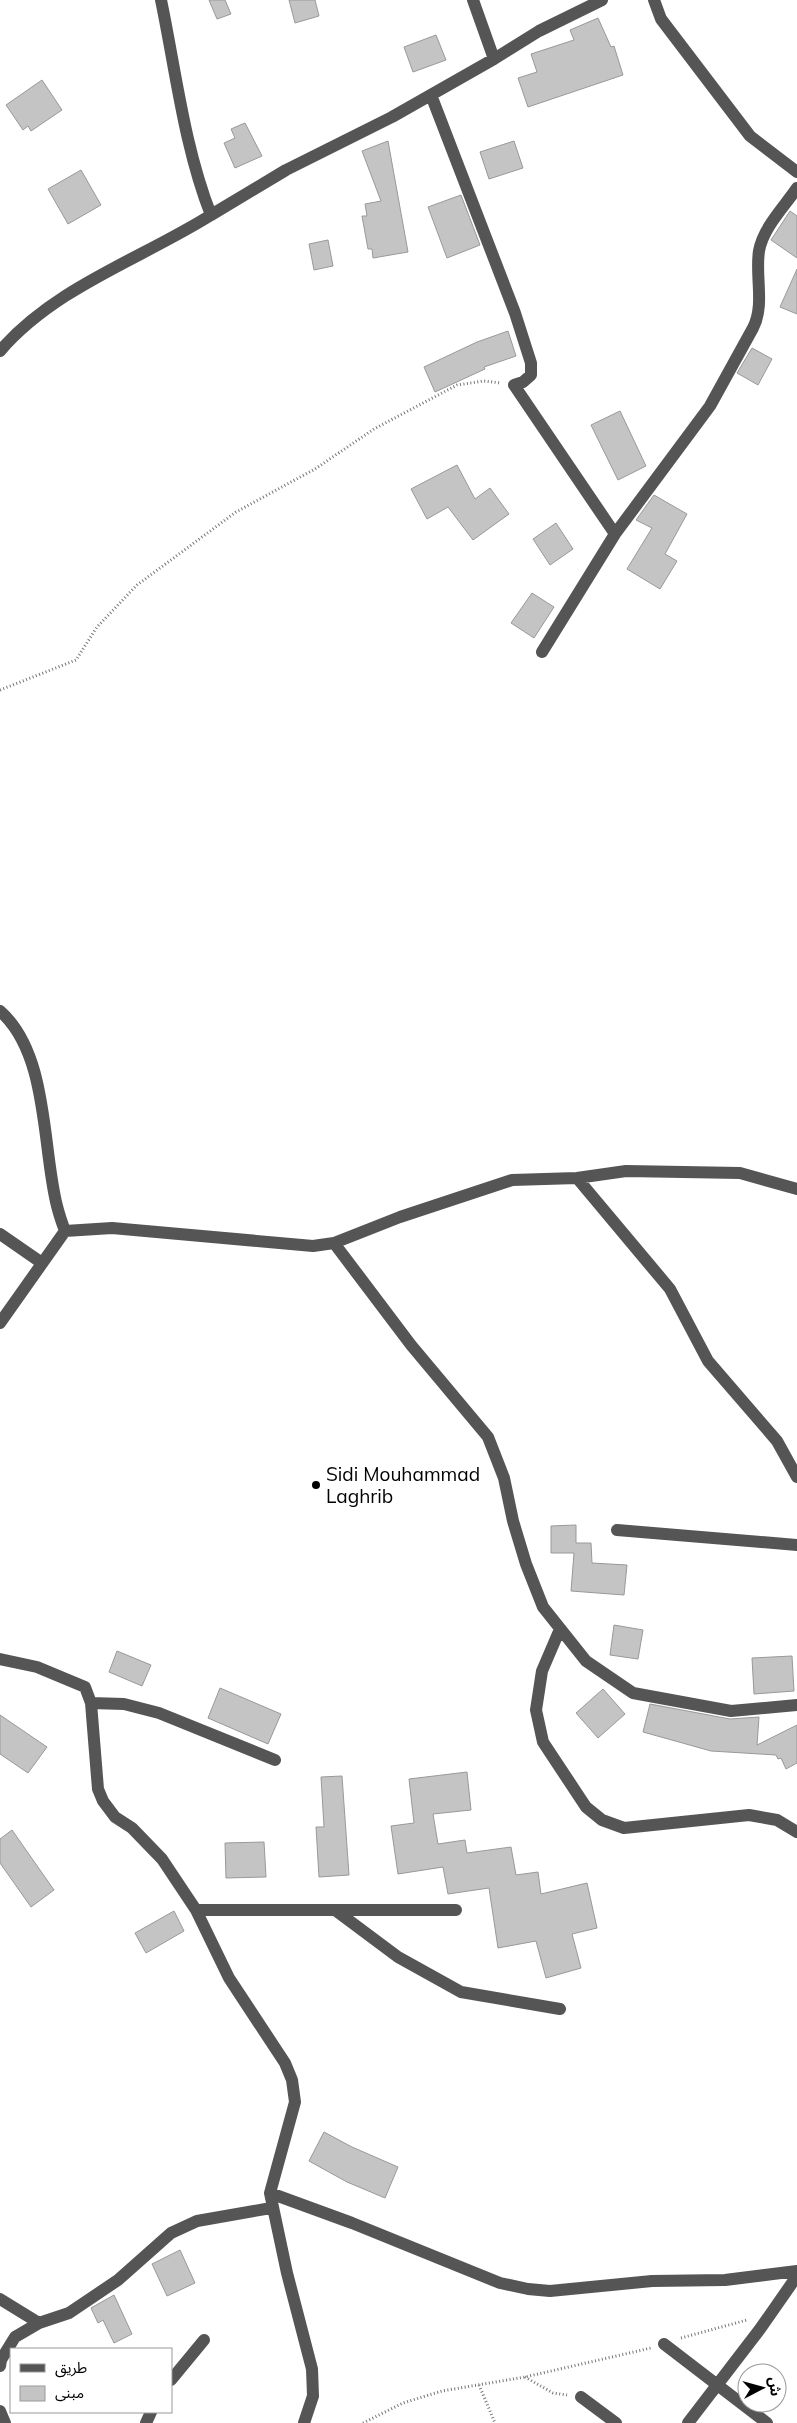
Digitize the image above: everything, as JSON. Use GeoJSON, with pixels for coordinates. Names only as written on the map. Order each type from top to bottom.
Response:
{"type":"FeatureCollection","features":[{"type":"Feature","properties":{"kind":"street"},"geometry":{"type":"LineString","coordinates":[[161,0],[185,130],[202,191],[211,215]]}},
{"type":"Feature","properties":{"kind":"street"},"geometry":{"type":"LineString","coordinates":[[472,0],[494,59]]}},
{"type":"Feature","properties":{"kind":"street"},"geometry":{"type":"LineString","coordinates":[[0,351],[13,336],[82,286],[211,215],[286,170],[392,118],[539,31],[602,0]]}},
{"type":"Feature","properties":{"kind":"street"},"geometry":{"type":"LineString","coordinates":[[654,0],[661,19],[750,136],[797,172]]}},
{"type":"Feature","properties":{"kind":"street"},"geometry":{"type":"LineString","coordinates":[[431,95],[515,312],[531,363],[531,375],[523,382],[514,385],[615,534]]}},
{"type":"Feature","properties":{"kind":"street"},"geometry":{"type":"LineString","coordinates":[[542,652],[615,534],[710,406],[758,319],[758,265],[763,236],[797,188]]}},
{"type":"Feature","properties":{"kind":"street"},"geometry":{"type":"LineString","coordinates":[[0,1011],[9,1019],[26,1049],[36,1080],[45,1122],[56,1205],[65,1231]]}},
{"type":"Feature","properties":{"kind":"street"},"geometry":{"type":"LineString","coordinates":[[65,1231],[112,1228],[313,1246],[334,1243],[400,1217],[512,1180],[577,1178],[626,1171],[740,1173],[797,1189]]}},
{"type":"Feature","properties":{"kind":"street"},"geometry":{"type":"LineString","coordinates":[[577,1178],[670,1289],[708,1361],[777,1442],[797,1477]]}},
{"type":"Feature","properties":{"kind":"street"},"geometry":{"type":"LineString","coordinates":[[0,1323],[65,1231]]}},
{"type":"Feature","properties":{"kind":"street"},"geometry":{"type":"LineString","coordinates":[[0,1234],[42,1263]]}},
{"type":"Feature","properties":{"kind":"street"},"geometry":{"type":"LineString","coordinates":[[334,1243],[411,1345],[488,1438],[504,1478],[513,1522],[526,1564],[543,1607],[586,1661],[633,1692],[731,1711],[797,1705]]}},
{"type":"Feature","properties":{"kind":"street"},"geometry":{"type":"LineString","coordinates":[[617,1530],[797,1544]]}},
{"type":"Feature","properties":{"kind":"street"},"geometry":{"type":"LineString","coordinates":[[560,1629],[542,1671],[536,1710],[543,1742],[586,1807],[602,1820],[624,1828],[749,1815],[777,1820],[797,1832]]}},
{"type":"Feature","properties":{"kind":"street"},"geometry":{"type":"LineString","coordinates":[[0,1659],[37,1667],[81,1684],[87,1690],[91,1703],[98,1789],[103,1802],[115,1818],[132,1828],[162,1859],[196,1910],[229,1978],[285,2063],[293,2083],[295,2094],[292,2115],[270,2193],[271,2208],[312,2369],[313,2396],[304,2423]]}},
{"type":"Feature","properties":{"kind":"street"},"geometry":{"type":"LineString","coordinates":[[91,1703],[124,1704],[159,1713],[275,1760]]}},
{"type":"Feature","properties":{"kind":"street"},"geometry":{"type":"LineString","coordinates":[[196,1910],[456,1910]]}},
{"type":"Feature","properties":{"kind":"street"},"geometry":{"type":"LineString","coordinates":[[334,1910],[398,1957],[461,1992],[560,2009]]}},
{"type":"Feature","properties":{"kind":"street"},"geometry":{"type":"LineString","coordinates":[[270,2193],[352,2223],[500,2283],[528,2289],[550,2291],[652,2281],[724,2280],[797,2271]]}},
{"type":"Feature","properties":{"kind":"street"},"geometry":{"type":"LineString","coordinates":[[0,2366],[1,2360],[15,2337],[39,2323],[69,2313],[118,2280],[171,2233],[197,2221],[271,2208]]}},
{"type":"Feature","properties":{"kind":"street"},"geometry":{"type":"LineString","coordinates":[[688,2423],[797,2276]]}},
{"type":"Feature","properties":{"kind":"street"},"geometry":{"type":"LineString","coordinates":[[0,2299],[39,2323]]}},
{"type":"Feature","properties":{"kind":"street"},"geometry":{"type":"LineString","coordinates":[[172,2379],[204,2340]]}},
{"type":"Feature","properties":{"kind":"street"},"geometry":{"type":"LineString","coordinates":[[664,2344],[767,2423]]}},
{"type":"Feature","properties":{"kind":"street"},"geometry":{"type":"LineString","coordinates":[[581,2397],[616,2423]]}},
{"type":"Feature","properties":{"kind":"street"},"geometry":{"type":"LineString","coordinates":[[0,2411],[5,2423]]}},
{"type":"Feature","properties":{"kind":"path"},"geometry":{"type":"LineString","coordinates":[[0,690],[76,660],[97,627],[138,585],[236,512],[315,469],[374,429],[457,385],[484,381],[514,385]]}},
{"type":"Feature","properties":{"kind":"path"},"geometry":{"type":"LineString","coordinates":[[363,2423],[422,2396],[525,2377],[627,2355],[741,2322],[776,2306]]}},
{"type":"Feature","properties":{"kind":"path"},"geometry":{"type":"LineString","coordinates":[[525,2377],[557,2394],[581,2397]]}},
{"type":"Feature","properties":{"kind":"path"},"geometry":{"type":"LineString","coordinates":[[479,2385],[495,2423]]}},
{"type":"Feature","properties":{"kind":"building"},"geometry":{"type":"Polygon","coordinates":[[[209,0],[225,0],[231,14],[217,19],[209,0]]]}},
{"type":"Feature","properties":{"kind":"building"},"geometry":{"type":"Polygon","coordinates":[[[289,0],[315,0],[319,16],[295,23],[289,0]]]}},
{"type":"Feature","properties":{"kind":"building"},"geometry":{"type":"Polygon","coordinates":[[[598,18],[611,47],[614,46],[623,75],[528,107],[518,78],[537,72],[531,54],[574,40],[570,30],[598,18]]]}},
{"type":"Feature","properties":{"kind":"building"},"geometry":{"type":"Polygon","coordinates":[[[436,35],[446,60],[413,72],[404,47],[436,35]]]}},
{"type":"Feature","properties":{"kind":"building"},"geometry":{"type":"Polygon","coordinates":[[[42,80],[62,110],[31,131],[28,126],[23,130],[6,105],[42,80]]]}},
{"type":"Feature","properties":{"kind":"building"},"geometry":{"type":"Polygon","coordinates":[[[245,123],[262,156],[235,168],[224,143],[235,138],[231,129],[245,123]]]}},
{"type":"Feature","properties":{"kind":"building"},"geometry":{"type":"Polygon","coordinates":[[[388,141],[408,252],[373,258],[372,249],[368,249],[362,216],[367,216],[365,204],[381,201],[362,151],[388,141]]]}},
{"type":"Feature","properties":{"kind":"building"},"geometry":{"type":"Polygon","coordinates":[[[514,141],[523,168],[489,179],[480,152],[514,141]]]}},
{"type":"Feature","properties":{"kind":"building"},"geometry":{"type":"Polygon","coordinates":[[[81,170],[101,205],[68,224],[48,189],[81,170]]]}},
{"type":"Feature","properties":{"kind":"building"},"geometry":{"type":"Polygon","coordinates":[[[461,195],[480,245],[447,258],[428,207],[461,195]]]}},
{"type":"Feature","properties":{"kind":"building"},"geometry":{"type":"Polygon","coordinates":[[[790,211],[797,216],[797,258],[771,240],[790,211]]]}},
{"type":"Feature","properties":{"kind":"building"},"geometry":{"type":"Polygon","coordinates":[[[328,240],[333,266],[314,270],[309,244],[328,240]]]}},
{"type":"Feature","properties":{"kind":"building"},"geometry":{"type":"Polygon","coordinates":[[[797,269],[797,314],[780,307],[797,269]]]}},
{"type":"Feature","properties":{"kind":"building"},"geometry":{"type":"Polygon","coordinates":[[[508,331],[516,356],[484,367],[485,369],[435,392],[424,367],[477,342],[508,331]]]}},
{"type":"Feature","properties":{"kind":"building"},"geometry":{"type":"Polygon","coordinates":[[[752,348],[772,359],[758,385],[737,373],[752,348]]]}},
{"type":"Feature","properties":{"kind":"building"},"geometry":{"type":"Polygon","coordinates":[[[620,411],[646,466],[618,480],[591,425],[620,411]]]}},
{"type":"Feature","properties":{"kind":"building"},"geometry":{"type":"Polygon","coordinates":[[[457,465],[475,499],[490,488],[509,514],[473,540],[448,507],[427,519],[411,489],[457,465]]]}},
{"type":"Feature","properties":{"kind":"building"},"geometry":{"type":"Polygon","coordinates":[[[654,495],[687,514],[665,554],[677,561],[660,589],[627,569],[652,528],[636,520],[654,495]]]}},
{"type":"Feature","properties":{"kind":"building"},"geometry":{"type":"Polygon","coordinates":[[[556,523],[573,549],[550,565],[533,539],[556,523]]]}},
{"type":"Feature","properties":{"kind":"building"},"geometry":{"type":"Polygon","coordinates":[[[532,593],[554,607],[534,638],[511,623],[532,593]]]}},
{"type":"Feature","properties":{"kind":"building"},"geometry":{"type":"Polygon","coordinates":[[[576,1525],[576,1543],[591,1543],[592,1563],[627,1565],[624,1595],[571,1591],[574,1553],[551,1553],[551,1526],[576,1525]]]}},
{"type":"Feature","properties":{"kind":"building"},"geometry":{"type":"Polygon","coordinates":[[[614,1625],[643,1630],[638,1659],[610,1655],[614,1625]]]}},
{"type":"Feature","properties":{"kind":"building"},"geometry":{"type":"Polygon","coordinates":[[[117,1651],[151,1665],[142,1686],[109,1672],[117,1651]]]}},
{"type":"Feature","properties":{"kind":"building"},"geometry":{"type":"Polygon","coordinates":[[[792,1656],[794,1691],[754,1694],[752,1658],[792,1656]]]}},
{"type":"Feature","properties":{"kind":"building"},"geometry":{"type":"Polygon","coordinates":[[[220,1688],[281,1714],[268,1744],[208,1718],[220,1688]]]}},
{"type":"Feature","properties":{"kind":"building"},"geometry":{"type":"Polygon","coordinates":[[[603,1689],[625,1714],[598,1738],[576,1713],[603,1689]]]}},
{"type":"Feature","properties":{"kind":"building"},"geometry":{"type":"Polygon","coordinates":[[[650,1704],[730,1719],[759,1717],[757,1745],[797,1725],[797,1763],[786,1769],[781,1758],[778,1759],[776,1755],[711,1751],[643,1732],[650,1704]]]}},
{"type":"Feature","properties":{"kind":"building"},"geometry":{"type":"Polygon","coordinates":[[[0,1715],[47,1747],[28,1773],[0,1754],[0,1715]]]}},
{"type":"Feature","properties":{"kind":"building"},"geometry":{"type":"Polygon","coordinates":[[[467,1772],[471,1810],[433,1814],[438,1844],[465,1840],[467,1853],[511,1847],[516,1875],[538,1872],[541,1894],[587,1883],[597,1928],[572,1934],[581,1968],[546,1978],[536,1941],[498,1948],[489,1888],[448,1894],[443,1867],[398,1874],[391,1826],[414,1823],[409,1779],[467,1772]]]}},
{"type":"Feature","properties":{"kind":"building"},"geometry":{"type":"Polygon","coordinates":[[[342,1776],[349,1875],[319,1877],[316,1827],[324,1827],[321,1777],[342,1776]]]}},
{"type":"Feature","properties":{"kind":"building"},"geometry":{"type":"Polygon","coordinates":[[[12,1830],[54,1890],[31,1907],[0,1863],[0,1839],[12,1830]]]}},
{"type":"Feature","properties":{"kind":"building"},"geometry":{"type":"Polygon","coordinates":[[[264,1842],[266,1877],[226,1878],[225,1843],[264,1842]]]}},
{"type":"Feature","properties":{"kind":"building"},"geometry":{"type":"Polygon","coordinates":[[[174,1911],[184,1931],[146,1953],[135,1933],[174,1911]]]}},
{"type":"Feature","properties":{"kind":"building"},"geometry":{"type":"Polygon","coordinates":[[[324,2132],[352,2147],[398,2167],[385,2198],[347,2182],[309,2161],[324,2132]]]}},
{"type":"Feature","properties":{"kind":"building"},"geometry":{"type":"Polygon","coordinates":[[[180,2250],[195,2283],[167,2296],[152,2264],[180,2250]]]}},
{"type":"Feature","properties":{"kind":"building"},"geometry":{"type":"Polygon","coordinates":[[[114,2295],[132,2334],[114,2343],[103,2320],[98,2323],[91,2308],[114,2295]]]}},
{"type":"Feature","properties":{"kind":"place","name":"Sidi Mouhammad Laghrib"},"geometry":{"type":"Point","coordinates":[316,1485]}}]}
